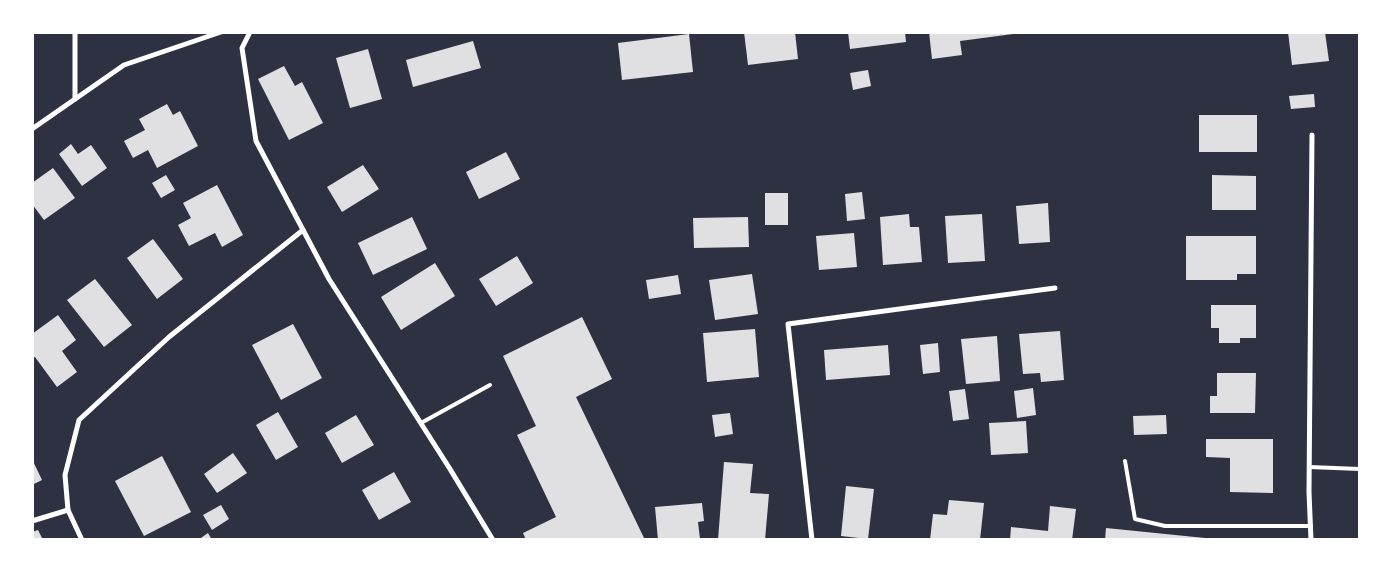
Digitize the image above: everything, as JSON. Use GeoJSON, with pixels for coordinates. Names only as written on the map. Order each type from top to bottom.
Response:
{"type":"FeatureCollection","features":[{"type":"Feature","properties":{"kind":"street"},"geometry":{"type":"LineString","coordinates":[[75,32],[75,99]]}},
{"type":"Feature","properties":{"kind":"street"},"geometry":{"type":"LineString","coordinates":[[32,129],[124,65],[221,32]]}},
{"type":"Feature","properties":{"kind":"street"},"geometry":{"type":"LineString","coordinates":[[250,32],[242,48],[256,140],[329,279],[422,424],[493,540]]}},
{"type":"Feature","properties":{"kind":"street"},"geometry":{"type":"LineString","coordinates":[[1311,540],[1309,467],[1312,135]]}},
{"type":"Feature","properties":{"kind":"street"},"geometry":{"type":"LineString","coordinates":[[82,540],[68,510],[65,475],[79,420],[169,337],[303,230]]}},
{"type":"Feature","properties":{"kind":"street"},"geometry":{"type":"LineString","coordinates":[[812,540],[788,324],[1055,288]]}},
{"type":"Feature","properties":{"kind":"street"},"geometry":{"type":"LineString","coordinates":[[32,521],[68,510]]}},
{"type":"Feature","properties":{"kind":"lane"},"geometry":{"type":"LineString","coordinates":[[422,424],[490,385]]}},
{"type":"Feature","properties":{"kind":"lane"},"geometry":{"type":"LineString","coordinates":[[1125,461],[1135,519],[1165,526],[1310,526]]}},
{"type":"Feature","properties":{"kind":"lane"},"geometry":{"type":"LineString","coordinates":[[1309,467],[1360,469]]}},
{"type":"Feature","properties":{"kind":"building"},"geometry":{"type":"Polygon","coordinates":[[[744,32],[795,32],[798,59],[748,65],[744,32]]]}},
{"type":"Feature","properties":{"kind":"building"},"geometry":{"type":"Polygon","coordinates":[[[848,32],[905,32],[906,42],[850,49],[848,32]]]}},
{"type":"Feature","properties":{"kind":"building"},"geometry":{"type":"Polygon","coordinates":[[[929,32],[1013,32],[1013,34],[960,41],[962,55],[932,59],[929,32]]]}},
{"type":"Feature","properties":{"kind":"building"},"geometry":{"type":"Polygon","coordinates":[[[1288,32],[1325,32],[1329,61],[1292,65],[1288,32]]]}},
{"type":"Feature","properties":{"kind":"building"},"geometry":{"type":"Polygon","coordinates":[[[689,34],[693,72],[622,80],[618,43],[689,34]]]}},
{"type":"Feature","properties":{"kind":"building"},"geometry":{"type":"Polygon","coordinates":[[[473,41],[481,68],[413,87],[406,60],[473,41]]]}},
{"type":"Feature","properties":{"kind":"building"},"geometry":{"type":"Polygon","coordinates":[[[368,49],[382,99],[350,108],[336,58],[368,49]]]}},
{"type":"Feature","properties":{"kind":"building"},"geometry":{"type":"Polygon","coordinates":[[[284,66],[295,86],[302,82],[323,123],[289,140],[258,79],[284,66]]]}},
{"type":"Feature","properties":{"kind":"building"},"geometry":{"type":"Polygon","coordinates":[[[868,70],[871,86],[853,90],[850,73],[868,70]]]}},
{"type":"Feature","properties":{"kind":"building"},"geometry":{"type":"Polygon","coordinates":[[[1314,94],[1315,107],[1291,109],[1289,96],[1314,94]]]}},
{"type":"Feature","properties":{"kind":"building"},"geometry":{"type":"Polygon","coordinates":[[[167,104],[173,115],[180,111],[198,146],[157,168],[148,150],[133,158],[124,141],[145,130],[139,119],[167,104]]]}},
{"type":"Feature","properties":{"kind":"building"},"geometry":{"type":"Polygon","coordinates":[[[1199,115],[1257,115],[1257,152],[1199,152],[1199,115]]]}},
{"type":"Feature","properties":{"kind":"building"},"geometry":{"type":"Polygon","coordinates":[[[71,144],[78,154],[91,145],[107,168],[82,186],[59,154],[71,144]]]}},
{"type":"Feature","properties":{"kind":"building"},"geometry":{"type":"Polygon","coordinates":[[[506,152],[520,179],[479,199],[466,172],[506,152]]]}},
{"type":"Feature","properties":{"kind":"building"},"geometry":{"type":"Polygon","coordinates":[[[363,165],[379,189],[342,212],[327,187],[363,165]]]}},
{"type":"Feature","properties":{"kind":"building"},"geometry":{"type":"Polygon","coordinates":[[[53,168],[75,198],[44,220],[32,204],[32,183],[53,168]]]}},
{"type":"Feature","properties":{"kind":"building"},"geometry":{"type":"Polygon","coordinates":[[[166,175],[175,190],[161,198],[152,183],[166,175]]]}},
{"type":"Feature","properties":{"kind":"building"},"geometry":{"type":"Polygon","coordinates":[[[1212,175],[1256,176],[1256,210],[1212,210],[1212,175]]]}},
{"type":"Feature","properties":{"kind":"building"},"geometry":{"type":"Polygon","coordinates":[[[217,185],[243,235],[222,247],[215,233],[189,246],[178,225],[191,218],[183,203],[217,185]]]}},
{"type":"Feature","properties":{"kind":"building"},"geometry":{"type":"Polygon","coordinates":[[[862,192],[865,219],[847,221],[845,194],[862,192]]]}},
{"type":"Feature","properties":{"kind":"building"},"geometry":{"type":"Polygon","coordinates":[[[765,193],[788,193],[788,225],[765,225],[765,193]]]}},
{"type":"Feature","properties":{"kind":"building"},"geometry":{"type":"Polygon","coordinates":[[[1048,203],[1050,242],[1019,244],[1016,206],[1048,203]]]}},
{"type":"Feature","properties":{"kind":"building"},"geometry":{"type":"Polygon","coordinates":[[[909,214],[910,227],[919,227],[922,262],[883,265],[880,217],[909,214]]]}},
{"type":"Feature","properties":{"kind":"building"},"geometry":{"type":"Polygon","coordinates":[[[982,214],[985,261],[948,263],[945,216],[982,214]]]}},
{"type":"Feature","properties":{"kind":"building"},"geometry":{"type":"Polygon","coordinates":[[[412,217],[427,249],[373,275],[358,243],[412,217]]]}},
{"type":"Feature","properties":{"kind":"building"},"geometry":{"type":"Polygon","coordinates":[[[748,217],[749,247],[694,248],[693,218],[748,217]]]}},
{"type":"Feature","properties":{"kind":"building"},"geometry":{"type":"Polygon","coordinates":[[[854,233],[857,267],[819,270],[816,236],[854,233]]]}},
{"type":"Feature","properties":{"kind":"building"},"geometry":{"type":"Polygon","coordinates":[[[1186,236],[1256,236],[1256,274],[1237,274],[1237,280],[1186,280],[1186,236]]]}},
{"type":"Feature","properties":{"kind":"building"},"geometry":{"type":"Polygon","coordinates":[[[153,239],[183,279],[157,299],[127,258],[153,239]]]}},
{"type":"Feature","properties":{"kind":"building"},"geometry":{"type":"Polygon","coordinates":[[[517,256],[533,283],[496,306],[479,279],[517,256]]]}},
{"type":"Feature","properties":{"kind":"building"},"geometry":{"type":"Polygon","coordinates":[[[435,263],[455,296],[401,330],[381,297],[435,263]]]}},
{"type":"Feature","properties":{"kind":"building"},"geometry":{"type":"Polygon","coordinates":[[[752,274],[758,314],[715,320],[709,280],[752,274]]]}},
{"type":"Feature","properties":{"kind":"building"},"geometry":{"type":"Polygon","coordinates":[[[678,275],[681,294],[649,299],[646,280],[678,275]]]}},
{"type":"Feature","properties":{"kind":"building"},"geometry":{"type":"Polygon","coordinates":[[[95,279],[132,325],[104,347],[67,300],[95,279]]]}},
{"type":"Feature","properties":{"kind":"building"},"geometry":{"type":"Polygon","coordinates":[[[1211,305],[1256,305],[1256,338],[1240,338],[1240,343],[1219,343],[1219,328],[1211,328],[1211,305]]]}},
{"type":"Feature","properties":{"kind":"building"},"geometry":{"type":"Polygon","coordinates":[[[58,315],[76,340],[62,351],[77,372],[57,387],[35,357],[32,358],[32,334],[58,315]]]}},
{"type":"Feature","properties":{"kind":"building"},"geometry":{"type":"Polygon","coordinates":[[[582,317],[612,379],[576,397],[645,540],[526,540],[523,533],[556,517],[517,435],[536,426],[503,356],[582,317]]]}},
{"type":"Feature","properties":{"kind":"building"},"geometry":{"type":"Polygon","coordinates":[[[293,324],[322,378],[281,400],[252,345],[293,324]]]}},
{"type":"Feature","properties":{"kind":"building"},"geometry":{"type":"Polygon","coordinates":[[[755,329],[759,377],[707,382],[703,333],[755,329]]]}},
{"type":"Feature","properties":{"kind":"building"},"geometry":{"type":"Polygon","coordinates":[[[1060,331],[1064,380],[1041,382],[1040,373],[1023,374],[1019,334],[1060,331]]]}},
{"type":"Feature","properties":{"kind":"building"},"geometry":{"type":"Polygon","coordinates":[[[997,336],[1000,381],[966,384],[961,339],[997,336]]]}},
{"type":"Feature","properties":{"kind":"building"},"geometry":{"type":"Polygon","coordinates":[[[938,343],[940,372],[923,374],[920,345],[938,343]]]}},
{"type":"Feature","properties":{"kind":"building"},"geometry":{"type":"Polygon","coordinates":[[[888,345],[890,375],[826,380],[824,350],[888,345]]]}},
{"type":"Feature","properties":{"kind":"building"},"geometry":{"type":"Polygon","coordinates":[[[1217,373],[1256,373],[1255,413],[1210,413],[1210,396],[1217,396],[1217,373]]]}},
{"type":"Feature","properties":{"kind":"building"},"geometry":{"type":"Polygon","coordinates":[[[1033,388],[1036,415],[1017,418],[1014,391],[1033,388]]]}},
{"type":"Feature","properties":{"kind":"building"},"geometry":{"type":"Polygon","coordinates":[[[965,389],[969,419],[953,421],[949,391],[965,389]]]}},
{"type":"Feature","properties":{"kind":"building"},"geometry":{"type":"Polygon","coordinates":[[[278,412],[298,447],[276,460],[256,425],[278,412]]]}},
{"type":"Feature","properties":{"kind":"building"},"geometry":{"type":"Polygon","coordinates":[[[730,413],[733,434],[715,437],[712,415],[730,413]]]}},
{"type":"Feature","properties":{"kind":"building"},"geometry":{"type":"Polygon","coordinates":[[[356,415],[374,445],[342,463],[325,433],[356,415]]]}},
{"type":"Feature","properties":{"kind":"building"},"geometry":{"type":"Polygon","coordinates":[[[1166,415],[1167,434],[1134,435],[1133,416],[1166,415]]]}},
{"type":"Feature","properties":{"kind":"building"},"geometry":{"type":"Polygon","coordinates":[[[1026,421],[1028,453],[991,455],[989,423],[1026,421]]]}},
{"type":"Feature","properties":{"kind":"building"},"geometry":{"type":"Polygon","coordinates":[[[1206,439],[1273,439],[1273,493],[1230,492],[1230,458],[1206,457],[1206,439]]]}},
{"type":"Feature","properties":{"kind":"building"},"geometry":{"type":"Polygon","coordinates":[[[233,453],[247,473],[217,493],[204,474],[233,453]]]}},
{"type":"Feature","properties":{"kind":"building"},"geometry":{"type":"Polygon","coordinates":[[[162,456],[191,512],[144,536],[115,481],[162,456]]]}},
{"type":"Feature","properties":{"kind":"building"},"geometry":{"type":"Polygon","coordinates":[[[32,459],[42,480],[32,485],[32,459]]]}},
{"type":"Feature","properties":{"kind":"building"},"geometry":{"type":"Polygon","coordinates":[[[724,462],[753,464],[750,493],[769,494],[765,540],[718,540],[724,462]]]}},
{"type":"Feature","properties":{"kind":"building"},"geometry":{"type":"Polygon","coordinates":[[[394,472],[411,502],[379,520],[362,490],[394,472]]]}},
{"type":"Feature","properties":{"kind":"building"},"geometry":{"type":"Polygon","coordinates":[[[846,486],[874,489],[868,539],[841,536],[846,486]]]}},
{"type":"Feature","properties":{"kind":"building"},"geometry":{"type":"Polygon","coordinates":[[[949,500],[984,503],[980,540],[930,540],[933,514],[947,515],[949,500]]]}},
{"type":"Feature","properties":{"kind":"building"},"geometry":{"type":"Polygon","coordinates":[[[702,503],[704,521],[698,522],[700,539],[658,540],[655,507],[702,503]]]}},
{"type":"Feature","properties":{"kind":"building"},"geometry":{"type":"Polygon","coordinates":[[[221,505],[229,519],[212,530],[203,515],[221,505]]]}},
{"type":"Feature","properties":{"kind":"building"},"geometry":{"type":"Polygon","coordinates":[[[1050,506],[1076,509],[1072,540],[1010,540],[1011,527],[1048,531],[1050,506]]]}},
{"type":"Feature","properties":{"kind":"building"},"geometry":{"type":"Polygon","coordinates":[[[1106,528],[1205,538],[1205,540],[1105,540],[1106,528]]]}},
{"type":"Feature","properties":{"kind":"building"},"geometry":{"type":"Polygon","coordinates":[[[38,530],[43,540],[32,540],[32,532],[38,530]]]}},
{"type":"Feature","properties":{"kind":"building"},"geometry":{"type":"Polygon","coordinates":[[[208,533],[212,540],[198,540],[208,533]]]}}]}
